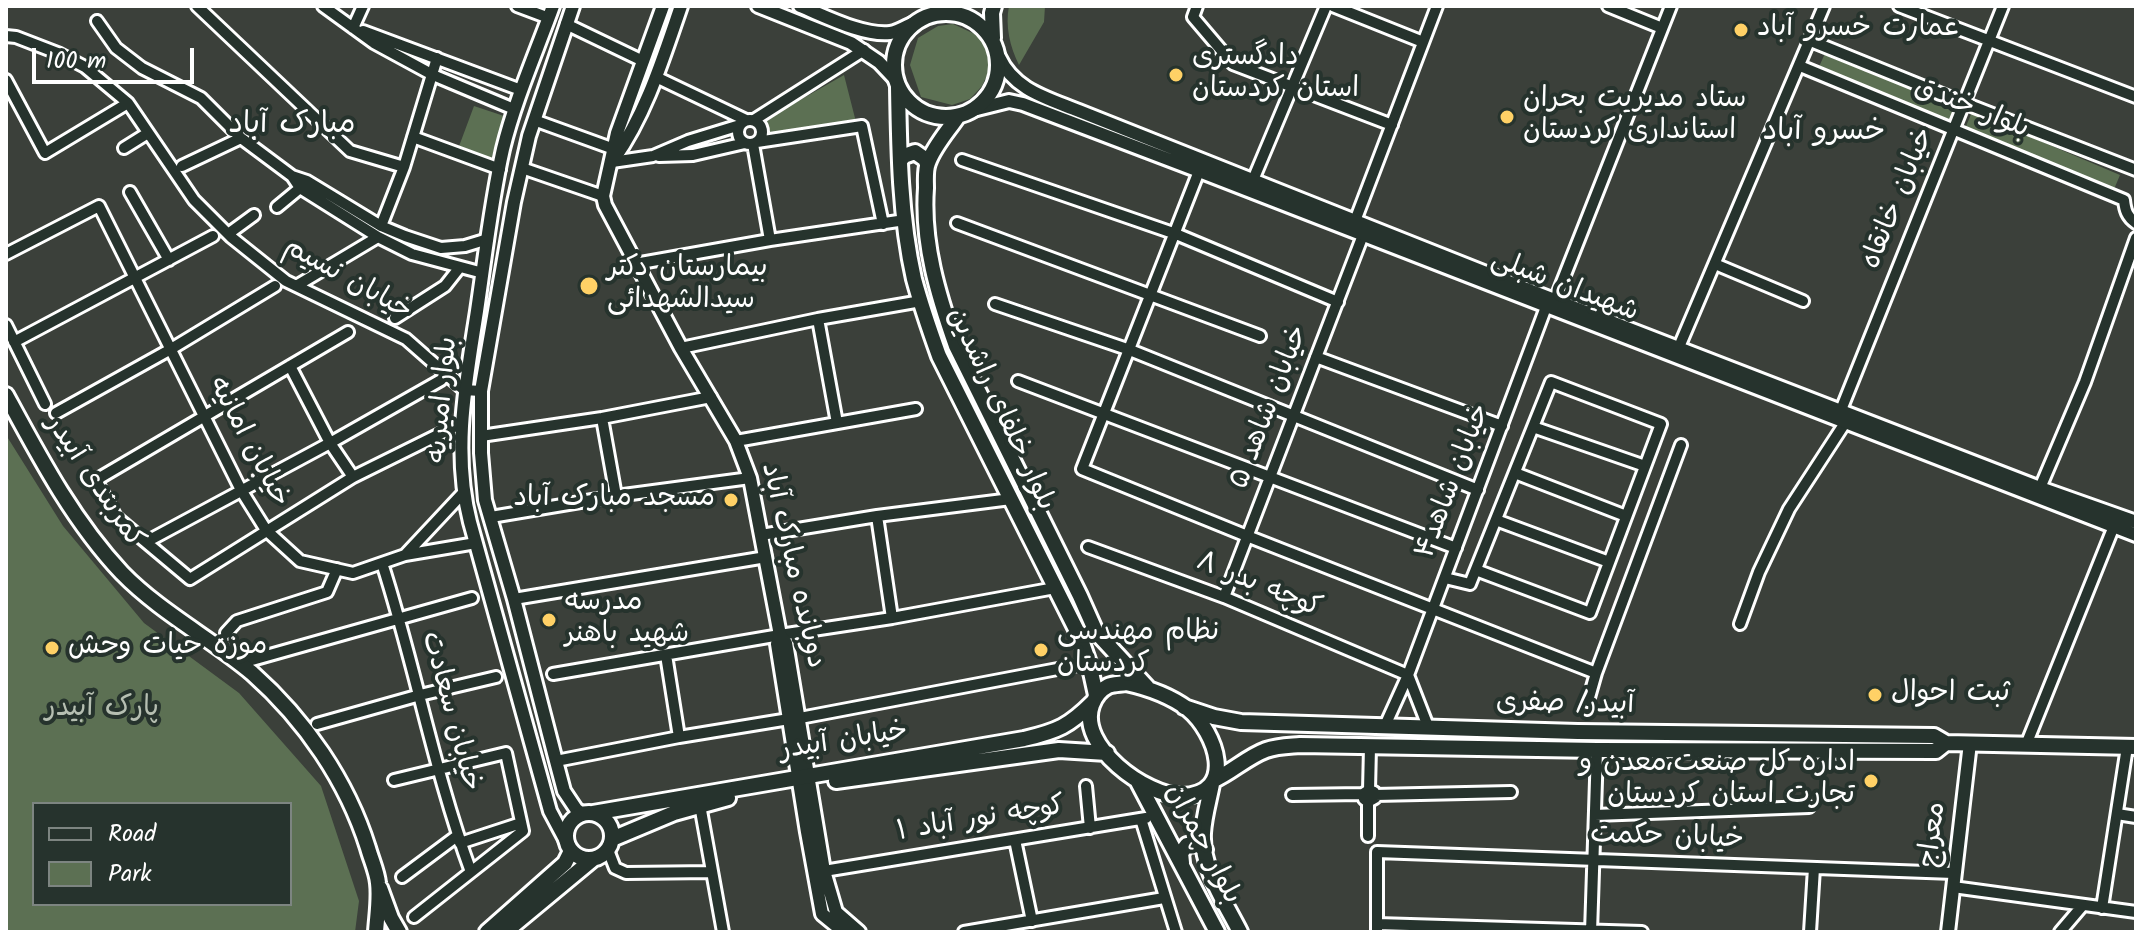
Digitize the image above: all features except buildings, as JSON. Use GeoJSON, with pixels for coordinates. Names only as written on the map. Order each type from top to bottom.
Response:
{"type":"FeatureCollection","features":[{"type":"Feature","properties":{"kind":"main road"},"geometry":{"type":"LineString","coordinates":[[951,6],[914,23],[903,35],[893,64],[897,84],[906,99],[917,109],[944,117],[973,110],[994,88],[999,73],[992,26],[994,6]]}},
{"type":"Feature","properties":{"kind":"main road"},"geometry":{"type":"LineString","coordinates":[[935,13],[949,12],[976,21],[994,42]]}},
{"type":"Feature","properties":{"kind":"main road","name":"بلوار خلفای راشدین"},"geometry":{"type":"LineString","coordinates":[[897,84],[905,220],[921,301],[939,356],[1080,637],[1089,663],[1095,699]]}},
{"type":"Feature","properties":{"kind":"main road","name":"بلوار خلفای راشدین"},"geometry":{"type":"LineString","coordinates":[[958,116],[927,164],[927,243],[943,309],[956,346],[1096,632],[1147,687]]}},
{"type":"Feature","properties":{"kind":"main road"},"geometry":{"type":"LineString","coordinates":[[900,161],[915,152],[921,154],[927,164]]}},
{"type":"Feature","properties":{"kind":"main road","name":"کمربندی آبیدر"},"geometry":{"type":"LineString","coordinates":[[6,395],[68,502],[122,573],[152,600],[253,674],[323,752],[348,796],[378,882],[376,932]]}},
{"type":"Feature","properties":{"kind":"main road"},"geometry":{"type":"LineString","coordinates":[[1080,637],[1083,642],[1090,642],[1096,632]]}},
{"type":"Feature","properties":{"kind":"main road"},"geometry":{"type":"LineString","coordinates":[[1126,683],[1147,687],[1170,697],[1190,712],[1206,731],[1216,750],[1218,768],[1213,782],[1199,792],[1181,796],[1160,792],[1138,782],[1118,766],[1092,728],[1090,710],[1095,699],[1108,686],[1126,683]]}},
{"type":"Feature","properties":{"kind":"main road","name":"خیابان آبیدر"},"geometry":{"type":"LineString","coordinates":[[610,844],[653,821],[716,800],[1053,732],[1074,721],[1095,699]]}},
{"type":"Feature","properties":{"kind":"main road","name":"آبیدر/ صفری"},"geometry":{"type":"LineString","coordinates":[[1184,707],[1241,722],[1429,729],[1934,736],[1946,743],[2132,747]]}},
{"type":"Feature","properties":{"kind":"main road","name":"آبیدر/ صفری"},"geometry":{"type":"LineString","coordinates":[[1213,782],[1252,757],[1278,746],[1936,751],[1946,743]]}},
{"type":"Feature","properties":{"kind":"main road","name":"خیابان آبیدر"},"geometry":{"type":"LineString","coordinates":[[588,813],[804,781],[1059,750],[1107,753]]}},
{"type":"Feature","properties":{"kind":"main road","name":"بلوار چمران"},"geometry":{"type":"LineString","coordinates":[[1138,782],[1217,932]]}},
{"type":"Feature","properties":{"kind":"main road","name":"بلوار چمران"},"geometry":{"type":"LineString","coordinates":[[1213,782],[1203,836],[1205,850],[1214,880],[1240,932]]}},
{"type":"Feature","properties":{"kind":"main road"},"geometry":{"type":"LineString","coordinates":[[487,932],[565,863],[569,846],[566,834],[571,821],[588,813],[600,815],[610,826],[610,844],[599,857],[585,859],[569,846]]}},
{"type":"Feature","properties":{"kind":"main road"},"geometry":{"type":"LineString","coordinates":[[1182,863],[1181,853],[1187,845],[1197,844],[1205,850]]}},
{"type":"Feature","properties":{"kind":"main road"},"geometry":{"type":"LineString","coordinates":[[505,932],[593,859]]}},
{"type":"Feature","properties":{"kind":"main road"},"geometry":{"type":"LineString","coordinates":[[378,882],[399,932]]}},
{"type":"Feature","properties":{"kind":"street"},"geometry":{"type":"LineString","coordinates":[[197,6],[350,151],[404,167]]}},
{"type":"Feature","properties":{"kind":"street"},"geometry":{"type":"LineString","coordinates":[[323,6],[374,43],[433,75],[514,109]]}},
{"type":"Feature","properties":{"kind":"street"},"geometry":{"type":"LineString","coordinates":[[353,28],[363,6]]}},
{"type":"Feature","properties":{"kind":"street"},"geometry":{"type":"LineString","coordinates":[[517,6],[551,12]]}},
{"type":"Feature","properties":{"kind":"street","name":"بلوار امیریه"},"geometry":{"type":"LineString","coordinates":[[573,6],[534,120],[514,202],[481,391],[481,436],[485,500],[564,791],[576,809],[588,813]]}},
{"type":"Feature","properties":{"kind":"street"},"geometry":{"type":"LineString","coordinates":[[522,168],[603,196],[617,133],[663,6]]}},
{"type":"Feature","properties":{"kind":"street"},"geometry":{"type":"LineString","coordinates":[[613,156],[625,143],[656,77],[681,6]]}},
{"type":"Feature","properties":{"kind":"street"},"geometry":{"type":"LineString","coordinates":[[758,6],[864,50],[879,62],[897,84]]}},
{"type":"Feature","properties":{"kind":"street"},"geometry":{"type":"LineString","coordinates":[[800,6],[876,32],[892,33],[914,23]]}},
{"type":"Feature","properties":{"kind":"street"},"geometry":{"type":"LineString","coordinates":[[1197,6],[1193,17],[1233,64],[1392,125]]}},
{"type":"Feature","properties":{"kind":"street"},"geometry":{"type":"LineString","coordinates":[[1253,180],[1326,6]]}},
{"type":"Feature","properties":{"kind":"street"},"geometry":{"type":"LineString","coordinates":[[1333,6],[1423,42]]}},
{"type":"Feature","properties":{"kind":"street"},"geometry":{"type":"LineString","coordinates":[[1355,221],[1437,6]]}},
{"type":"Feature","properties":{"kind":"street"},"geometry":{"type":"LineString","coordinates":[[1608,6],[1662,28]]}},
{"type":"Feature","properties":{"kind":"street","name":"خیابان شاهد۴"},"geometry":{"type":"LineString","coordinates":[[1384,728],[1408,675],[1502,426],[1671,6]]}},
{"type":"Feature","properties":{"kind":"street"},"geometry":{"type":"LineString","coordinates":[[1679,347],[1824,6]]}},
{"type":"Feature","properties":{"kind":"street"},"geometry":{"type":"LineString","coordinates":[[1899,6],[2136,97]]}},
{"type":"Feature","properties":{"kind":"street","name":"خیابان خانقاه"},"geometry":{"type":"LineString","coordinates":[[1740,624],[1759,572],[1789,509],[1843,416],[2003,6]]}},
{"type":"Feature","properties":{"kind":"street","name":"بلوار امیریه"},"geometry":{"type":"LineString","coordinates":[[551,12],[514,109],[494,198],[464,390],[463,493],[550,811],[569,846]]}},
{"type":"Feature","properties":{"kind":"street"},"geometry":{"type":"LineString","coordinates":[[97,21],[116,48],[142,68],[201,98],[241,138],[292,176],[307,181],[412,254],[483,273]]}},
{"type":"Feature","properties":{"kind":"street"},"geometry":{"type":"LineString","coordinates":[[566,24],[643,61]]}},
{"type":"Feature","properties":{"kind":"street"},"geometry":{"type":"LineString","coordinates":[[353,28],[521,90]]}},
{"type":"Feature","properties":{"kind":"street","name":"خیابان نسیم"},"geometry":{"type":"LineString","coordinates":[[6,36],[60,54],[85,67],[128,103],[194,200],[228,234],[286,281],[406,339],[464,390]]}},
{"type":"Feature","properties":{"kind":"street","name":"بلوار خندق"},"geometry":{"type":"LineString","coordinates":[[1811,41],[2135,170]]}},
{"type":"Feature","properties":{"kind":"street"},"geometry":{"type":"LineString","coordinates":[[653,156],[747,122],[864,50]]}},
{"type":"Feature","properties":{"kind":"street","name":"شهیدان شبلی"},"geometry":{"type":"LineString","coordinates":[[999,57],[1006,72],[1031,91],[1054,101],[1551,303],[1843,416],[2136,522]]}},
{"type":"Feature","properties":{"kind":"street"},"geometry":{"type":"LineString","coordinates":[[296,286],[379,232],[404,167],[437,58]]}},
{"type":"Feature","properties":{"kind":"street","name":"بلوار خندق"},"geometry":{"type":"LineString","coordinates":[[1800,66],[2124,200],[2125,209],[2136,223]]}},
{"type":"Feature","properties":{"kind":"street"},"geometry":{"type":"LineString","coordinates":[[656,77],[747,122],[760,125],[763,132],[752,143]]}},
{"type":"Feature","properties":{"kind":"street"},"geometry":{"type":"LineString","coordinates":[[6,80],[45,153],[128,103]]}},
{"type":"Feature","properties":{"kind":"street","name":"شهیدان شبلی"},"geometry":{"type":"LineString","coordinates":[[973,110],[1009,101],[1023,104],[1363,235],[1679,347],[2136,535]]}},
{"type":"Feature","properties":{"kind":"street"},"geometry":{"type":"LineString","coordinates":[[1050,115],[1047,105],[1054,101]]}},
{"type":"Feature","properties":{"kind":"street"},"geometry":{"type":"LineString","coordinates":[[534,120],[613,156],[693,155],[862,126],[883,224]]}},
{"type":"Feature","properties":{"kind":"street"},"geometry":{"type":"LineString","coordinates":[[747,122],[738,133],[752,143],[770,240]]}},
{"type":"Feature","properties":{"kind":"street"},"geometry":{"type":"LineString","coordinates":[[124,148],[148,133]]}},
{"type":"Feature","properties":{"kind":"street"},"geometry":{"type":"LineString","coordinates":[[413,137],[500,169]]}},
{"type":"Feature","properties":{"kind":"street"},"geometry":{"type":"LineString","coordinates":[[182,166],[241,138]]}},
{"type":"Feature","properties":{"kind":"street"},"geometry":{"type":"LineString","coordinates":[[962,160],[1176,234],[1338,302]]}},
{"type":"Feature","properties":{"kind":"street"},"geometry":{"type":"LineString","coordinates":[[1199,171],[1082,469],[1596,673]]}},
{"type":"Feature","properties":{"kind":"street"},"geometry":{"type":"LineString","coordinates":[[292,176],[300,188],[379,232],[405,236],[441,248],[465,246],[488,239]]}},
{"type":"Feature","properties":{"kind":"street"},"geometry":{"type":"LineString","coordinates":[[277,207],[300,188]]}},
{"type":"Feature","properties":{"kind":"street"},"geometry":{"type":"LineString","coordinates":[[130,192],[169,260]]}},
{"type":"Feature","properties":{"kind":"street","name":"دوبانده مبارک آباد"},"geometry":{"type":"LineString","coordinates":[[603,196],[635,264],[736,441],[750,478],[780,635],[786,643],[804,781]]}},
{"type":"Feature","properties":{"kind":"street"},"geometry":{"type":"LineString","coordinates":[[494,198],[514,202]]}},
{"type":"Feature","properties":{"kind":"street","name":"خیابان امانیه"},"geometry":{"type":"LineString","coordinates":[[6,254],[99,206],[241,490],[266,530],[300,561],[353,573],[405,555],[463,493]]}},
{"type":"Feature","properties":{"kind":"street"},"geometry":{"type":"LineString","coordinates":[[228,234],[254,215]]}},
{"type":"Feature","properties":{"kind":"street"},"geometry":{"type":"LineString","coordinates":[[635,264],[905,220]]}},
{"type":"Feature","properties":{"kind":"street"},"geometry":{"type":"LineString","coordinates":[[957,223],[1260,336]]}},
{"type":"Feature","properties":{"kind":"street","name":"خیابان شاهد ۵"},"geometry":{"type":"LineString","coordinates":[[1224,597],[1363,235]]}},
{"type":"Feature","properties":{"kind":"street"},"geometry":{"type":"LineString","coordinates":[[14,342],[213,236]]}},
{"type":"Feature","properties":{"kind":"street"},"geometry":{"type":"LineString","coordinates":[[2040,488],[2085,382],[2136,238]]}},
{"type":"Feature","properties":{"kind":"street"},"geometry":{"type":"LineString","coordinates":[[1715,264],[1803,301]]}},
{"type":"Feature","properties":{"kind":"street"},"geometry":{"type":"LineString","coordinates":[[395,318],[445,286],[460,267]]}},
{"type":"Feature","properties":{"kind":"street"},"geometry":{"type":"LineString","coordinates":[[56,413],[275,286]]}},
{"type":"Feature","properties":{"kind":"street"},"geometry":{"type":"LineString","coordinates":[[681,348],[921,301]]}},
{"type":"Feature","properties":{"kind":"street"},"geometry":{"type":"LineString","coordinates":[[995,304],[1130,350],[1478,490]]}},
{"type":"Feature","properties":{"kind":"street"},"geometry":{"type":"LineString","coordinates":[[818,319],[837,423]]}},
{"type":"Feature","properties":{"kind":"street"},"geometry":{"type":"LineString","coordinates":[[6,325],[45,404]]}},
{"type":"Feature","properties":{"kind":"street"},"geometry":{"type":"LineString","coordinates":[[348,332],[96,480],[116,517],[190,579],[353,477],[462,423]]}},
{"type":"Feature","properties":{"kind":"street"},"geometry":{"type":"LineString","coordinates":[[1316,357],[1502,426]]}},
{"type":"Feature","properties":{"kind":"street"},"geometry":{"type":"LineString","coordinates":[[290,366],[330,443],[353,477]]}},
{"type":"Feature","properties":{"kind":"street"},"geometry":{"type":"LineString","coordinates":[[146,542],[441,380]]}},
{"type":"Feature","properties":{"kind":"street"},"geometry":{"type":"LineString","coordinates":[[1018,381],[1456,548]]}},
{"type":"Feature","properties":{"kind":"street"},"geometry":{"type":"LineString","coordinates":[[1445,578],[1470,584],[1551,382],[1661,424],[1590,613],[1476,570]]}},
{"type":"Feature","properties":{"kind":"street"},"geometry":{"type":"LineString","coordinates":[[464,390],[481,391]]}},
{"type":"Feature","properties":{"kind":"street"},"geometry":{"type":"LineString","coordinates":[[481,436],[602,418],[711,397]]}},
{"type":"Feature","properties":{"kind":"street"},"geometry":{"type":"LineString","coordinates":[[736,441],[916,409]]}},
{"type":"Feature","properties":{"kind":"street"},"geometry":{"type":"LineString","coordinates":[[602,418],[616,496]]}},
{"type":"Feature","properties":{"kind":"street"},"geometry":{"type":"LineString","coordinates":[[1533,427],[1645,466]]}},
{"type":"Feature","properties":{"kind":"street"},"geometry":{"type":"LineString","coordinates":[[1588,701],[1681,445]]}},
{"type":"Feature","properties":{"kind":"street"},"geometry":{"type":"LineString","coordinates":[[1515,473],[1626,516]]}},
{"type":"Feature","properties":{"kind":"street"},"geometry":{"type":"LineString","coordinates":[[491,517],[750,478]]}},
{"type":"Feature","properties":{"kind":"street"},"geometry":{"type":"LineString","coordinates":[[761,535],[1011,499]]}},
{"type":"Feature","properties":{"kind":"street"},"geometry":{"type":"LineString","coordinates":[[877,516],[892,618]]}},
{"type":"Feature","properties":{"kind":"street"},"geometry":{"type":"LineString","coordinates":[[1496,520],[1609,562]]}},
{"type":"Feature","properties":{"kind":"street"},"geometry":{"type":"LineString","coordinates":[[2026,745],[2114,526]]}},
{"type":"Feature","properties":{"kind":"street"},"geometry":{"type":"LineString","coordinates":[[405,555],[476,543]]}},
{"type":"Feature","properties":{"kind":"street","name":"کوچه بدر ۸"},"geometry":{"type":"LineString","coordinates":[[1088,547],[1224,597],[1408,675]]}},
{"type":"Feature","properties":{"kind":"street"},"geometry":{"type":"LineString","coordinates":[[514,599],[766,557]]}},
{"type":"Feature","properties":{"kind":"street","name":"خیابان سعادت"},"geometry":{"type":"LineString","coordinates":[[382,563],[400,617],[459,840],[471,872]]}},
{"type":"Feature","properties":{"kind":"street"},"geometry":{"type":"LineString","coordinates":[[226,633],[237,621],[327,592],[337,569]]}},
{"type":"Feature","properties":{"kind":"street"},"geometry":{"type":"LineString","coordinates":[[553,674],[1055,588]]}},
{"type":"Feature","properties":{"kind":"street"},"geometry":{"type":"LineString","coordinates":[[252,660],[472,598]]}},
{"type":"Feature","properties":{"kind":"street"},"geometry":{"type":"LineString","coordinates":[[666,655],[679,737]]}},
{"type":"Feature","properties":{"kind":"street"},"geometry":{"type":"LineString","coordinates":[[556,761],[1089,663]]}},
{"type":"Feature","properties":{"kind":"street"},"geometry":{"type":"LineString","coordinates":[[1408,675],[1429,729]]}},
{"type":"Feature","properties":{"kind":"street"},"geometry":{"type":"LineString","coordinates":[[317,724],[496,677]]}},
{"type":"Feature","properties":{"kind":"street","name":"معراج"},"geometry":{"type":"LineString","coordinates":[[1948,932],[1970,743]]}},
{"type":"Feature","properties":{"kind":"street"},"geometry":{"type":"LineString","coordinates":[[1368,836],[1370,747]]}},
{"type":"Feature","properties":{"kind":"street"},"geometry":{"type":"LineString","coordinates":[[2102,908],[2117,814],[2132,747]]}},
{"type":"Feature","properties":{"kind":"street"},"geometry":{"type":"LineString","coordinates":[[1591,931],[1597,750]]}},
{"type":"Feature","properties":{"kind":"street"},"geometry":{"type":"LineString","coordinates":[[394,780],[506,753],[523,831],[414,917]]}},
{"type":"Feature","properties":{"kind":"street"},"geometry":{"type":"LineString","coordinates":[[804,781],[836,912],[859,932]]}},
{"type":"Feature","properties":{"kind":"street"},"geometry":{"type":"LineString","coordinates":[[804,781],[822,914],[844,932]]}},
{"type":"Feature","properties":{"kind":"street"},"geometry":{"type":"LineString","coordinates":[[1086,786],[1090,828]]}},
{"type":"Feature","properties":{"kind":"street"},"geometry":{"type":"LineString","coordinates":[[1292,795],[1511,792]]}},
{"type":"Feature","properties":{"kind":"street"},"geometry":{"type":"LineString","coordinates":[[700,805],[723,932]]}},
{"type":"Feature","properties":{"kind":"street"},"geometry":{"type":"LineString","coordinates":[[1595,815],[1809,807]]}},
{"type":"Feature","properties":{"kind":"street"},"geometry":{"type":"LineString","coordinates":[[2117,814],[2136,817]]}},
{"type":"Feature","properties":{"kind":"street","name":"کوچه نور آباد ۱"},"geometry":{"type":"LineString","coordinates":[[824,871],[1143,819],[1164,898]]}},
{"type":"Feature","properties":{"kind":"street"},"geometry":{"type":"LineString","coordinates":[[402,877],[459,840],[521,823]]}},
{"type":"Feature","properties":{"kind":"street"},"geometry":{"type":"LineString","coordinates":[[1015,840],[1032,921]]}},
{"type":"Feature","properties":{"kind":"street"},"geometry":{"type":"LineString","coordinates":[[610,844],[615,868],[626,873],[712,872]]}},
{"type":"Feature","properties":{"kind":"street","name":"خیابان حکمت"},"geometry":{"type":"LineString","coordinates":[[1377,928],[1377,852],[1954,873]]}},
{"type":"Feature","properties":{"kind":"street"},"geometry":{"type":"LineString","coordinates":[[1810,932],[1814,868]]}},
{"type":"Feature","properties":{"kind":"street"},"geometry":{"type":"LineString","coordinates":[[1953,887],[2136,912]]}},
{"type":"Feature","properties":{"kind":"street"},"geometry":{"type":"LineString","coordinates":[[964,932],[1164,898],[1176,932]]}},
{"type":"Feature","properties":{"kind":"street"},"geometry":{"type":"LineString","coordinates":[[2060,932],[2083,905]]}},
{"type":"Feature","properties":{"kind":"street"},"geometry":{"type":"LineString","coordinates":[[1377,928],[1642,932]]}},
{"type":"Feature","properties":{"kind":"green space"},"geometry":{"type":"Polygon","coordinates":[[[1009,6],[1045,6],[1044,22],[1019,65],[1009,36],[1009,6]]]}},
{"type":"Feature","properties":{"kind":"green space"},"geometry":{"type":"Polygon","coordinates":[[[953,24],[979,36],[988,53],[988,73],[982,86],[970,99],[952,105],[921,97],[910,65],[918,38],[938,26],[953,24]]]}},
{"type":"Feature","properties":{"kind":"green space"},"geometry":{"type":"Polygon","coordinates":[[[1827,49],[1957,104],[1949,124],[1818,69],[1827,49]]]}},
{"type":"Feature","properties":{"kind":"green space"},"geometry":{"type":"Polygon","coordinates":[[[844,75],[856,122],[768,136],[765,120],[844,75]]]}},
{"type":"Feature","properties":{"kind":"green space"},"geometry":{"type":"Polygon","coordinates":[[[474,106],[504,116],[491,160],[458,149],[474,106]]]}},
{"type":"Feature","properties":{"kind":"green space"},"geometry":{"type":"Polygon","coordinates":[[[1972,112],[2120,175],[2112,194],[1964,131],[1972,112]]]}},
{"type":"Feature","properties":{"kind":"green space","name":"پارک آبیدر"},"geometry":{"type":"Polygon","coordinates":[[[6,435],[63,526],[144,623],[239,693],[321,786],[359,901],[355,932],[6,932],[6,435]]]}},
{"type":"Feature","properties":{"kind":"place","name":"عمارت خسرو آباد"},"geometry":{"type":"Point","coordinates":[1741,30]}},
{"type":"Feature","properties":{"kind":"place","name":"دادگستری استان کردستان"},"geometry":{"type":"Point","coordinates":[1176,75]}},
{"type":"Feature","properties":{"kind":"place","name":"ستاد مدیریت بحران استانداری کردستان"},"geometry":{"type":"Point","coordinates":[1507,117]}},
{"type":"Feature","properties":{"kind":"place","name":"بیمارستان دکتر سیدالشهدائی"},"geometry":{"type":"Point","coordinates":[589,286]}},
{"type":"Feature","properties":{"kind":"place","name":"مسجد مبارک آباد"},"geometry":{"type":"Point","coordinates":[731,500]}},
{"type":"Feature","properties":{"kind":"place","name":"مدرسه شهید باهنر"},"geometry":{"type":"Point","coordinates":[549,620]}},
{"type":"Feature","properties":{"kind":"place","name":"موزه حیات وحش"},"geometry":{"type":"Point","coordinates":[52,648]}},
{"type":"Feature","properties":{"kind":"place","name":"نظام مهندسی کردستان"},"geometry":{"type":"Point","coordinates":[1041,650]}},
{"type":"Feature","properties":{"kind":"place","name":"ثبت احوال"},"geometry":{"type":"Point","coordinates":[1875,695]}},
{"type":"Feature","properties":{"kind":"place","name":"اداره کل صنعت،معدن و تجارت استان کردستان"},"geometry":{"type":"Point","coordinates":[1871,781]}},
{"type":"Feature","properties":{"kind":"district","name":"مبارک آباد"},"geometry":{"type":"Point","coordinates":[292,127]}},
{"type":"Feature","properties":{"kind":"district","name":"خسرو آباد"},"geometry":{"type":"Point","coordinates":[1824,134]}}]}
